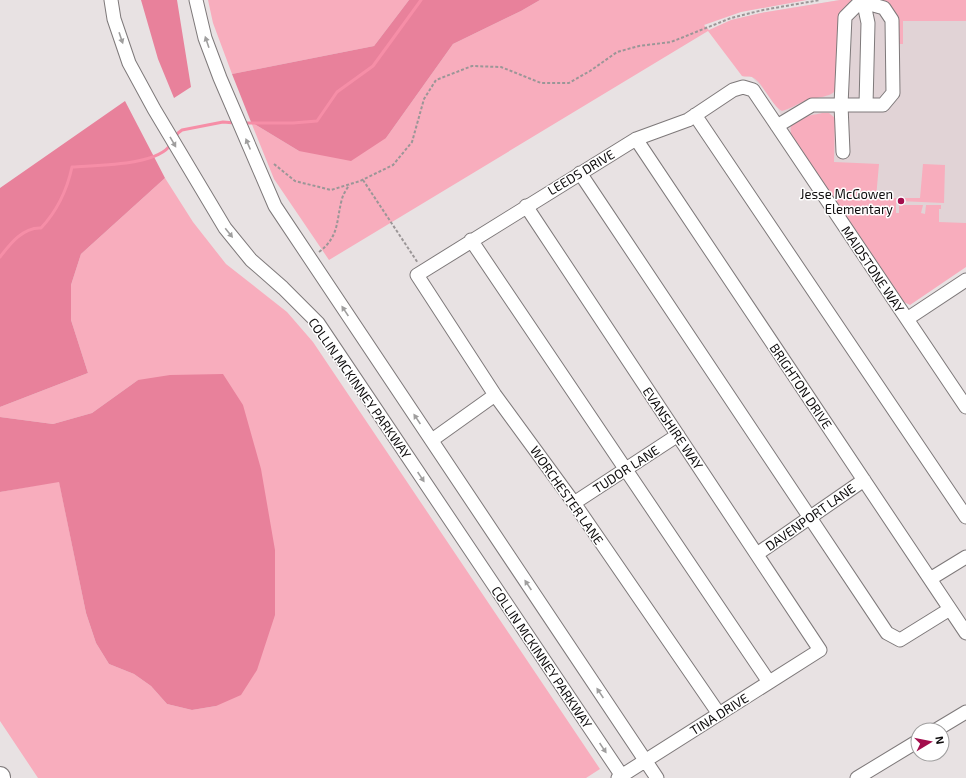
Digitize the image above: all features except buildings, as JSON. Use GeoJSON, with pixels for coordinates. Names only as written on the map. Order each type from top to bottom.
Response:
{"type":"FeatureCollection","features":[{"type":"Feature","properties":{"kind":"street","name":"COLLIN MCKINNEY PARKWAY"},"geometry":{"type":"LineString","coordinates":[[111,0],[114,19],[129,63],[154,109],[225,228],[251,260],[283,288],[318,323],[620,777]]}},
{"type":"Feature","properties":{"kind":"street"},"geometry":{"type":"LineString","coordinates":[[196,0],[205,38],[220,78],[275,206],[657,778]]}},
{"type":"Feature","properties":{"kind":"street"},"geometry":{"type":"LineString","coordinates":[[864,4],[868,23],[866,105]]}},
{"type":"Feature","properties":{"kind":"street"},"geometry":{"type":"LineString","coordinates":[[777,126],[812,105],[842,105],[883,105],[892,93],[892,20],[884,8],[870,4],[857,5],[845,17],[842,105],[843,152]]}},
{"type":"Feature","properties":{"kind":"street","name":"LEEDS DRIVE"},"geometry":{"type":"LineString","coordinates":[[420,272],[636,139],[688,120],[733,90],[743,88],[753,90]]}},
{"type":"Feature","properties":{"kind":"street","name":"MAIDSTONE WAY"},"geometry":{"type":"LineString","coordinates":[[753,90],[966,407]]}},
{"type":"Feature","properties":{"kind":"street"},"geometry":{"type":"LineString","coordinates":[[695,115],[966,517]]}},
{"type":"Feature","properties":{"kind":"street","name":"BRIGHTON DRIVE"},"geometry":{"type":"LineString","coordinates":[[636,139],[966,633]]}},
{"type":"Feature","properties":{"kind":"street"},"geometry":{"type":"LineString","coordinates":[[580,173],[887,634],[900,640],[950,609]]}},
{"type":"Feature","properties":{"kind":"street","name":"EVANSHIRE WAY"},"geometry":{"type":"LineString","coordinates":[[526,206],[820,650]]}},
{"type":"Feature","properties":{"kind":"street"},"geometry":{"type":"LineString","coordinates":[[472,240],[769,682]]}},
{"type":"Feature","properties":{"kind":"street","name":"WORCHESTER LANE"},"geometry":{"type":"LineString","coordinates":[[420,272],[495,395],[574,503],[719,714]]}},
{"type":"Feature","properties":{"kind":"street"},"geometry":{"type":"LineString","coordinates":[[907,319],[966,280]]}},
{"type":"Feature","properties":{"kind":"street"},"geometry":{"type":"LineString","coordinates":[[432,440],[495,395]]}},
{"type":"Feature","properties":{"kind":"street","name":"TUDOR LANE"},"geometry":{"type":"LineString","coordinates":[[574,503],[678,435]]}},
{"type":"Feature","properties":{"kind":"street","name":"DAVENPORT LANE"},"geometry":{"type":"LineString","coordinates":[[756,554],[864,480]]}},
{"type":"Feature","properties":{"kind":"street"},"geometry":{"type":"LineString","coordinates":[[930,579],[966,557]]}},
{"type":"Feature","properties":{"kind":"street","name":"TINA DRIVE"},"geometry":{"type":"LineString","coordinates":[[620,777],[820,650]]}},
{"type":"Feature","properties":{"kind":"street"},"geometry":{"type":"LineString","coordinates":[[949,722],[966,712]]}},
{"type":"Feature","properties":{"kind":"street"},"geometry":{"type":"LineString","coordinates":[[858,778],[910,746]]}},
{"type":"Feature","properties":{"kind":"path"},"geometry":{"type":"LineString","coordinates":[[274,164],[295,181],[331,190],[362,180],[393,165],[412,142],[424,99],[436,80],[472,66],[501,66],[541,83],[569,83],[590,71],[617,52],[639,46],[671,42],[731,18],[763,10],[820,0]]}},
{"type":"Feature","properties":{"kind":"path"},"geometry":{"type":"LineString","coordinates":[[362,180],[420,272]]}},
{"type":"Feature","properties":{"kind":"path"},"geometry":{"type":"LineString","coordinates":[[310,259],[322,250],[334,236],[338,225],[342,197],[350,184]]}},
{"type":"Feature","properties":{"kind":"shaded area"},"geometry":{"type":"Polygon","coordinates":[[[141,0],[177,0],[191,87],[174,98],[158,59],[141,0]]]}},
{"type":"Feature","properties":{"kind":"shaded area"},"geometry":{"type":"Polygon","coordinates":[[[208,0],[409,0],[374,46],[232,74],[213,23],[208,0]]]}},
{"type":"Feature","properties":{"kind":"shaded area"},"geometry":{"type":"Polygon","coordinates":[[[409,0],[540,0],[521,11],[453,44],[386,138],[351,161],[299,151],[251,122],[232,74],[374,46],[409,0]]]}},
{"type":"Feature","properties":{"kind":"shaded area"},"geometry":{"type":"Polygon","coordinates":[[[540,0],[807,0],[741,12],[704,25],[709,30],[731,20],[761,13],[840,0],[858,0],[849,3],[841,12],[837,89],[830,94],[809,99],[782,111],[774,104],[756,80],[752,77],[742,76],[708,31],[329,260],[274,179],[251,122],[299,151],[386,138],[453,44],[521,11],[540,0]]]}},
{"type":"Feature","properties":{"kind":"shaded area","name":"Jesse McGowen Elementary"},"geometry":{"type":"Polygon","coordinates":[[[840,0],[966,0],[966,267],[791,136],[778,109],[764,90],[752,77],[742,76],[731,20],[761,13],[840,0]]]}},
{"type":"Feature","properties":{"kind":"shaded area"},"geometry":{"type":"Polygon","coordinates":[[[879,0],[966,0],[966,21],[903,21],[903,44],[898,44],[898,18],[892,9],[879,0]]]}},
{"type":"Feature","properties":{"kind":"shaded area"},"geometry":{"type":"Polygon","coordinates":[[[125,101],[165,178],[81,254],[71,285],[71,320],[88,373],[0,407],[0,188],[125,101]]]}},
{"type":"Feature","properties":{"kind":"shaded area"},"geometry":{"type":"Polygon","coordinates":[[[822,113],[829,113],[835,118],[834,162],[879,164],[876,198],[896,198],[896,213],[899,213],[899,205],[923,205],[921,213],[925,214],[926,205],[941,205],[941,209],[939,209],[939,222],[966,223],[966,267],[910,305],[902,301],[791,136],[791,126],[797,120],[822,113]]]}},
{"type":"Feature","properties":{"kind":"shaded area"},"geometry":{"type":"Polygon","coordinates":[[[923,164],[945,165],[944,203],[899,201],[899,198],[920,198],[923,164]]]}},
{"type":"Feature","properties":{"kind":"shaded area"},"geometry":{"type":"Polygon","coordinates":[[[165,178],[193,222],[226,264],[287,312],[313,342],[600,769],[586,778],[38,778],[0,721],[0,492],[59,481],[86,613],[96,643],[109,664],[134,674],[151,686],[167,704],[192,710],[216,706],[138,380],[92,413],[53,424],[0,417],[0,407],[88,373],[71,320],[71,285],[81,254],[165,178]]]}},
{"type":"Feature","properties":{"kind":"shaded area"},"geometry":{"type":"Polygon","coordinates":[[[223,374],[243,405],[261,469],[275,550],[275,615],[257,670],[241,695],[216,706],[192,710],[167,704],[151,686],[134,674],[109,664],[96,643],[86,613],[59,482],[0,492],[0,417],[53,424],[92,413],[138,380],[170,375],[223,374]]]}},
{"type":"Feature","properties":{"kind":"waterway"},"geometry":{"type":"LineString","coordinates":[[243,123],[293,123],[317,121],[337,92],[373,66],[421,0]]}},
{"type":"Feature","properties":{"kind":"waterway"},"geometry":{"type":"LineString","coordinates":[[175,138],[182,130],[223,122],[235,123]]}},
{"type":"Feature","properties":{"kind":"waterway"},"geometry":{"type":"LineString","coordinates":[[0,257],[18,237],[28,230],[41,228],[52,215],[61,200],[72,167],[110,165],[153,157],[164,151],[171,144]]}},
{"type":"Feature","properties":{"kind":"place","name":"Jesse McGowen Elementary"},"geometry":{"type":"Point","coordinates":[901,201]}}]}
